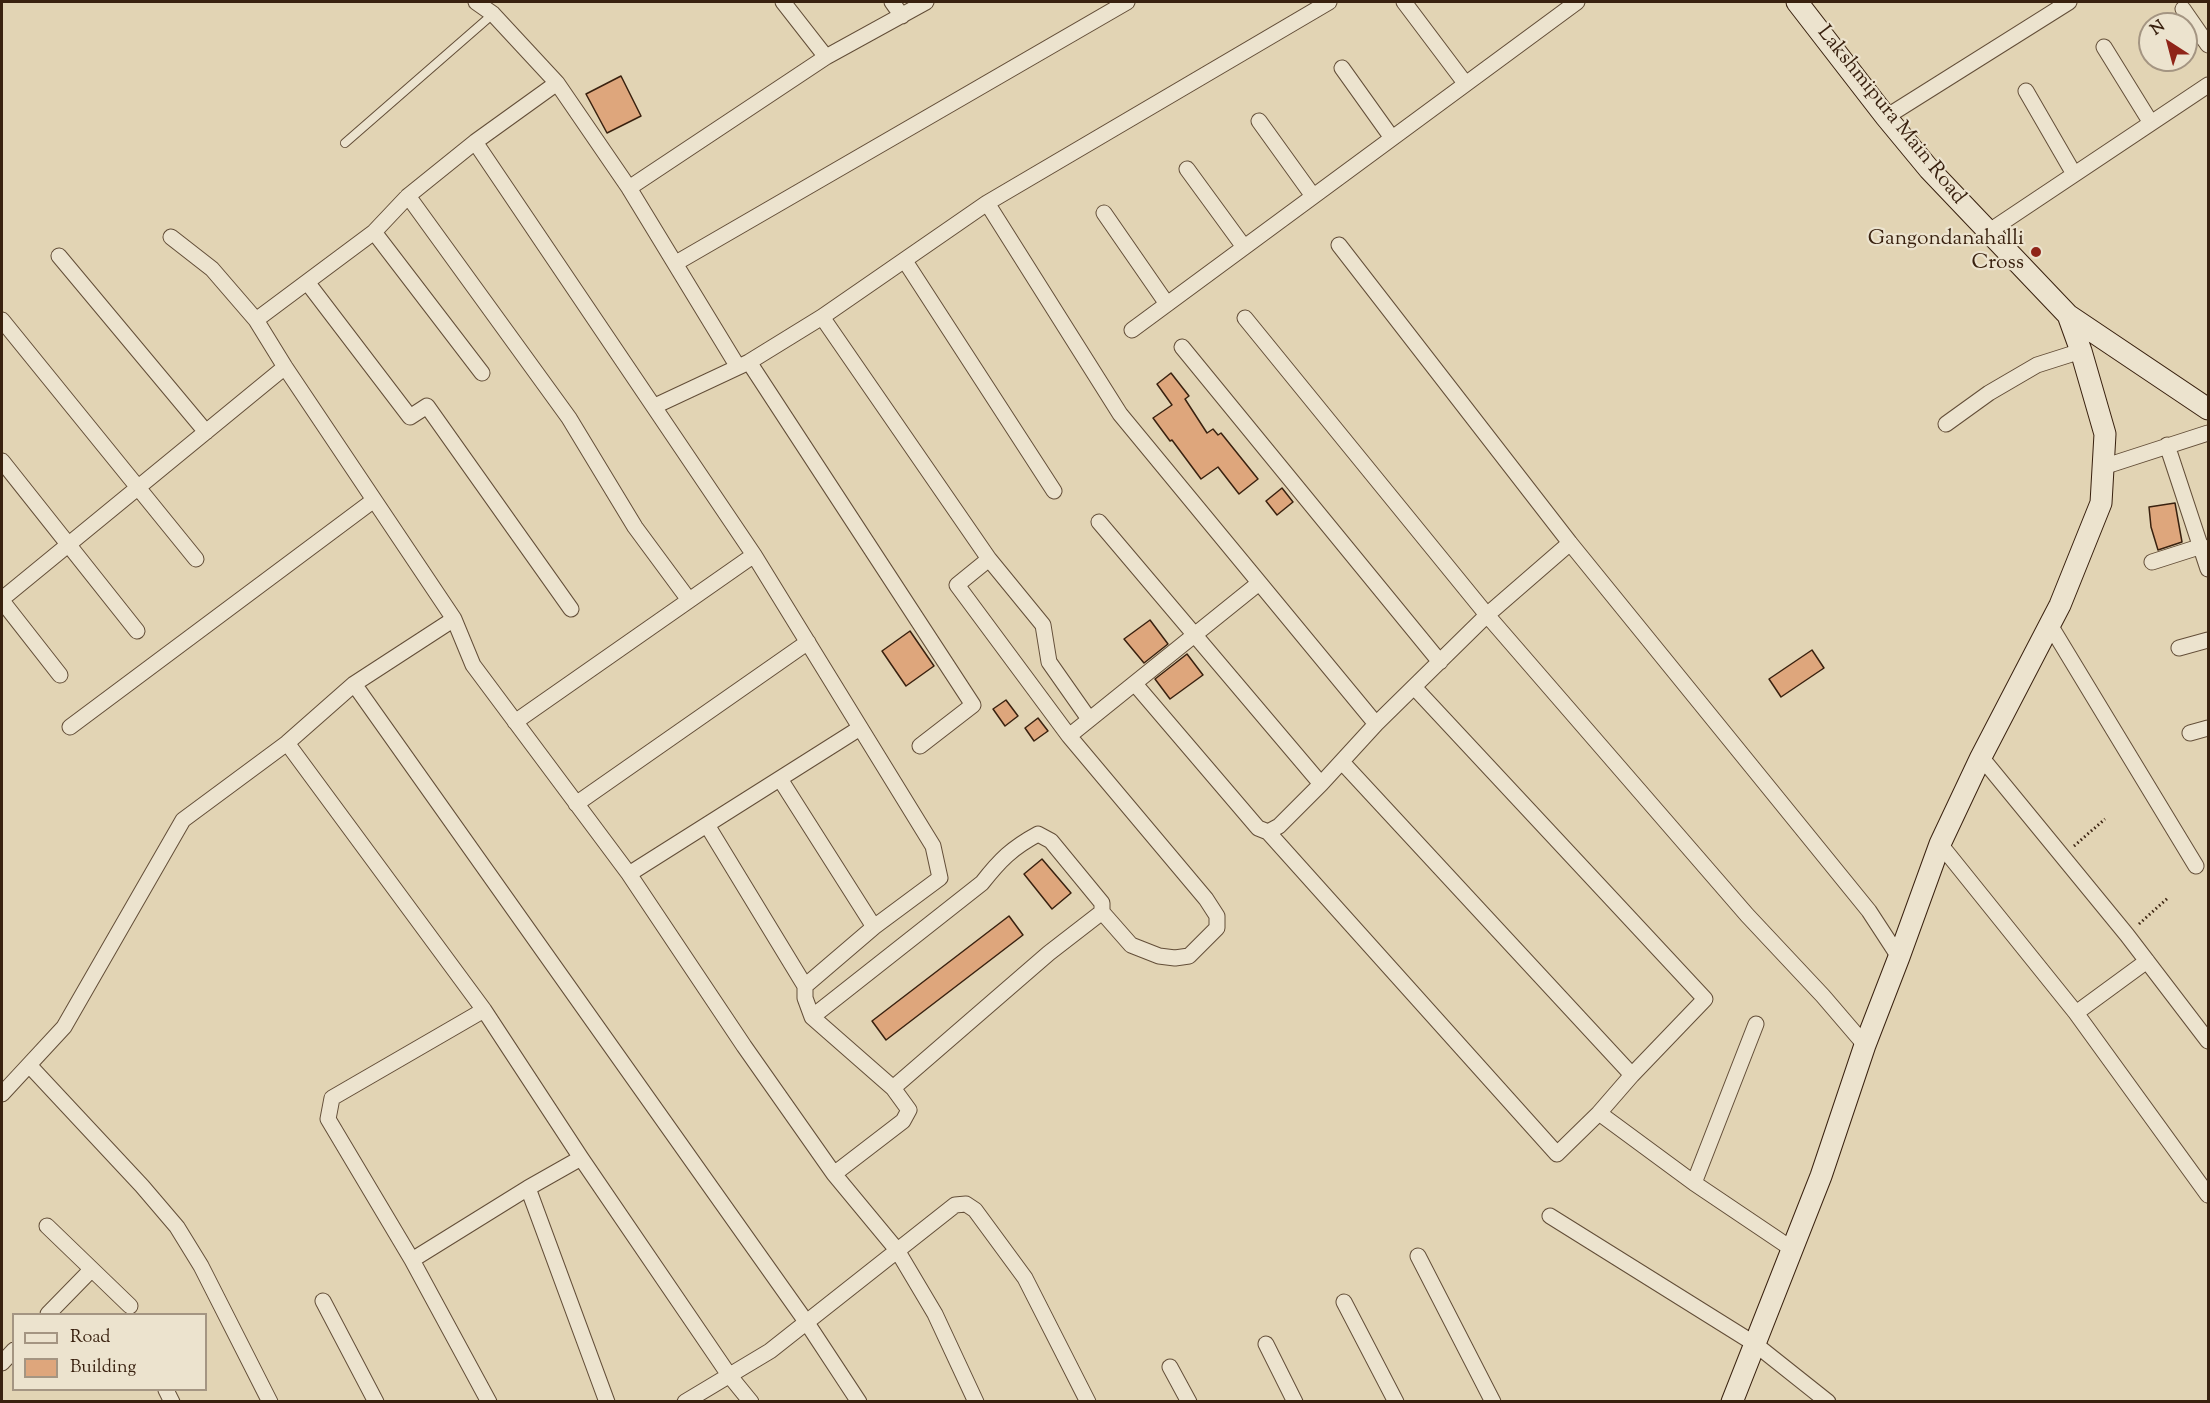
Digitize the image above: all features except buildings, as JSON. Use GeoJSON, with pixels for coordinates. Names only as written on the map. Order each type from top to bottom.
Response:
{"type":"FeatureCollection","features":[{"type":"Feature","properties":{"kind":"street"},"geometry":{"type":"LineString","coordinates":[[476,2],[493,14],[557,83],[973,705],[920,746]]}},
{"type":"Feature","properties":{"kind":"street"},"geometry":{"type":"LineString","coordinates":[[783,2],[826,57]]}},
{"type":"Feature","properties":{"kind":"street"},"geometry":{"type":"LineString","coordinates":[[892,2],[902,16]]}},
{"type":"Feature","properties":{"kind":"street"},"geometry":{"type":"LineString","coordinates":[[629,188],[826,57],[926,2]]}},
{"type":"Feature","properties":{"kind":"street"},"geometry":{"type":"LineString","coordinates":[[676,263],[1127,2]]}},
{"type":"Feature","properties":{"kind":"street"},"geometry":{"type":"LineString","coordinates":[[655,405],[744,364],[822,317],[987,203],[1329,2]]}},
{"type":"Feature","properties":{"kind":"street"},"geometry":{"type":"LineString","coordinates":[[1404,2],[1464,83]]}},
{"type":"Feature","properties":{"kind":"street"},"geometry":{"type":"LineString","coordinates":[[1132,330],[1464,83],[1577,2]]}},
{"type":"Feature","properties":{"kind":"street","name":"Lakshmipura Main Road"},"geometry":{"type":"LineString","coordinates":[[1797,2],[1929,169],[2068,315],[2208,409]]}},
{"type":"Feature","properties":{"kind":"street"},"geometry":{"type":"LineString","coordinates":[[1886,117],[2068,2]]}},
{"type":"Feature","properties":{"kind":"street"},"geometry":{"type":"LineString","coordinates":[[2183,9],[2208,45]]}},
{"type":"Feature","properties":{"kind":"street"},"geometry":{"type":"LineString","coordinates":[[2104,47],[2151,123]]}},
{"type":"Feature","properties":{"kind":"street"},"geometry":{"type":"LineString","coordinates":[[1342,68],[1392,138]]}},
{"type":"Feature","properties":{"kind":"street"},"geometry":{"type":"LineString","coordinates":[[256,320],[374,232],[408,196],[475,142],[557,83]]}},
{"type":"Feature","properties":{"kind":"street"},"geometry":{"type":"LineString","coordinates":[[1988,232],[2208,85]]}},
{"type":"Feature","properties":{"kind":"street"},"geometry":{"type":"LineString","coordinates":[[2026,91],[2074,174]]}},
{"type":"Feature","properties":{"kind":"street"},"geometry":{"type":"LineString","coordinates":[[1259,121],[1313,196]]}},
{"type":"Feature","properties":{"kind":"street"},"geometry":{"type":"LineString","coordinates":[[475,142],[655,405],[754,555],[933,846],[940,878],[874,927],[805,986]]}},
{"type":"Feature","properties":{"kind":"street"},"geometry":{"type":"LineString","coordinates":[[1187,169],[1244,247]]}},
{"type":"Feature","properties":{"kind":"street"},"geometry":{"type":"LineString","coordinates":[[408,196],[569,418],[634,527],[689,600]]}},
{"type":"Feature","properties":{"kind":"street"},"geometry":{"type":"LineString","coordinates":[[987,203],[1120,414],[1376,724]]}},
{"type":"Feature","properties":{"kind":"street"},"geometry":{"type":"LineString","coordinates":[[1104,213],[1167,304]]}},
{"type":"Feature","properties":{"kind":"street"},"geometry":{"type":"LineString","coordinates":[[374,232],[482,374]]}},
{"type":"Feature","properties":{"kind":"street"},"geometry":{"type":"LineString","coordinates":[[171,237],[212,269],[256,320],[285,367],[454,618],[473,665],[629,874],[744,1046],[834,1174],[897,1250],[936,1314],[976,1401]]}},
{"type":"Feature","properties":{"kind":"street"},"geometry":{"type":"LineString","coordinates":[[1339,245],[1569,543],[1869,911],[1899,957]]}},
{"type":"Feature","properties":{"kind":"street"},"geometry":{"type":"LineString","coordinates":[[59,256],[206,432]]}},
{"type":"Feature","properties":{"kind":"street"},"geometry":{"type":"LineString","coordinates":[[905,261],[1054,491]]}},
{"type":"Feature","properties":{"kind":"street"},"geometry":{"type":"LineString","coordinates":[[307,282],[410,417],[427,406],[571,609]]}},
{"type":"Feature","properties":{"kind":"street"},"geometry":{"type":"LineString","coordinates":[[1732,1401],[1821,1176],[1865,1045],[1940,844],[2060,604],[2101,503],[2105,434],[2082,351],[2068,315]]}},
{"type":"Feature","properties":{"kind":"street"},"geometry":{"type":"LineString","coordinates":[[822,317],[989,559],[1043,624],[1049,662],[1089,719]]}},
{"type":"Feature","properties":{"kind":"street"},"geometry":{"type":"LineString","coordinates":[[1245,318],[1488,615],[1747,915],[1823,996],[1865,1045]]}},
{"type":"Feature","properties":{"kind":"street"},"geometry":{"type":"LineString","coordinates":[[2,320],[196,559]]}},
{"type":"Feature","properties":{"kind":"street"},"geometry":{"type":"LineString","coordinates":[[1182,347],[1440,662]]}},
{"type":"Feature","properties":{"kind":"street"},"geometry":{"type":"LineString","coordinates":[[1946,424],[1989,393],[2037,365],[2082,351]]}},
{"type":"Feature","properties":{"kind":"street"},"geometry":{"type":"LineString","coordinates":[[60,675],[2,600],[285,367]]}},
{"type":"Feature","properties":{"kind":"street"},"geometry":{"type":"LineString","coordinates":[[2103,467],[2208,433]]}},
{"type":"Feature","properties":{"kind":"street"},"geometry":{"type":"LineString","coordinates":[[2167,445],[2208,569]]}},
{"type":"Feature","properties":{"kind":"street"},"geometry":{"type":"LineString","coordinates":[[2,461],[138,631]]}},
{"type":"Feature","properties":{"kind":"street"},"geometry":{"type":"LineString","coordinates":[[70,727],[374,500]]}},
{"type":"Feature","properties":{"kind":"street"},"geometry":{"type":"LineString","coordinates":[[1099,522],[1321,784]]}},
{"type":"Feature","properties":{"kind":"street"},"geometry":{"type":"LineString","coordinates":[[1268,832],[1279,826],[1376,724],[1488,615],[1569,543]]}},
{"type":"Feature","properties":{"kind":"street"},"geometry":{"type":"LineString","coordinates":[[2152,562],[2202,546]]}},
{"type":"Feature","properties":{"kind":"street"},"geometry":{"type":"LineString","coordinates":[[516,722],[754,555]]}},
{"type":"Feature","properties":{"kind":"street"},"geometry":{"type":"LineString","coordinates":[[812,1017],[982,883],[999,861],[1017,845],[1038,834],[1051,841],[1102,903],[1102,912],[1131,945],[1159,956],[1175,958],[1189,956],[1217,928],[1217,916],[1206,899],[1069,736],[957,585],[989,559]]}},
{"type":"Feature","properties":{"kind":"street"},"geometry":{"type":"LineString","coordinates":[[1069,736],[1259,583]]}},
{"type":"Feature","properties":{"kind":"street"},"geometry":{"type":"LineString","coordinates":[[2,1094],[64,1027],[183,820],[287,743],[354,684],[454,618]]}},
{"type":"Feature","properties":{"kind":"street"},"geometry":{"type":"LineString","coordinates":[[2050,625],[2196,866]]}},
{"type":"Feature","properties":{"kind":"street"},"geometry":{"type":"LineString","coordinates":[[2179,648],[2208,639]]}},
{"type":"Feature","properties":{"kind":"street"},"geometry":{"type":"LineString","coordinates":[[576,804],[808,642]]}},
{"type":"Feature","properties":{"kind":"street"},"geometry":{"type":"LineString","coordinates":[[354,684],[807,1323],[859,1401]]}},
{"type":"Feature","properties":{"kind":"street"},"geometry":{"type":"LineString","coordinates":[[1135,684],[1258,828],[1268,832],[1557,1154],[1599,1113],[1705,999],[1414,687]]}},
{"type":"Feature","properties":{"kind":"street"},"geometry":{"type":"LineString","coordinates":[[629,874],[861,728]]}},
{"type":"Feature","properties":{"kind":"street"},"geometry":{"type":"LineString","coordinates":[[2190,733],[2208,728]]}},
{"type":"Feature","properties":{"kind":"street"},"geometry":{"type":"LineString","coordinates":[[287,743],[484,1010],[581,1158],[729,1375],[751,1401]]}},
{"type":"Feature","properties":{"kind":"street"},"geometry":{"type":"LineString","coordinates":[[1981,758],[2127,935],[2208,1041]]}},
{"type":"Feature","properties":{"kind":"street"},"geometry":{"type":"LineString","coordinates":[[1342,762],[1632,1075]]}},
{"type":"Feature","properties":{"kind":"street"},"geometry":{"type":"LineString","coordinates":[[780,779],[874,927]]}},
{"type":"Feature","properties":{"kind":"street"},"geometry":{"type":"LineString","coordinates":[[707,825],[805,986],[805,998],[812,1017],[892,1088],[909,1110],[903,1121],[834,1174]]}},
{"type":"Feature","properties":{"kind":"street"},"geometry":{"type":"LineString","coordinates":[[1940,844],[2076,1013],[2208,1195]]}},
{"type":"Feature","properties":{"kind":"street"},"geometry":{"type":"LineString","coordinates":[[892,1088],[1049,953],[1102,912]]}},
{"type":"Feature","properties":{"kind":"street"},"geometry":{"type":"LineString","coordinates":[[2076,1013],[2147,961]]}},
{"type":"Feature","properties":{"kind":"street"},"geometry":{"type":"LineString","coordinates":[[484,1010],[332,1098],[328,1119],[412,1260],[489,1401]]}},
{"type":"Feature","properties":{"kind":"street"},"geometry":{"type":"LineString","coordinates":[[1694,1183],[1756,1024]]}},
{"type":"Feature","properties":{"kind":"street"},"geometry":{"type":"LineString","coordinates":[[28,1065],[142,1186],[177,1227],[201,1266],[270,1401]]}},
{"type":"Feature","properties":{"kind":"street"},"geometry":{"type":"LineString","coordinates":[[1599,1113],[1694,1183],[1792,1249]]}},
{"type":"Feature","properties":{"kind":"street"},"geometry":{"type":"LineString","coordinates":[[412,1260],[581,1158]]}},
{"type":"Feature","properties":{"kind":"street"},"geometry":{"type":"LineString","coordinates":[[528,1188],[607,1401]]}},
{"type":"Feature","properties":{"kind":"street"},"geometry":{"type":"LineString","coordinates":[[685,1401],[770,1351],[955,1205],[966,1204],[975,1210],[1025,1278],[1088,1401]]}},
{"type":"Feature","properties":{"kind":"street"},"geometry":{"type":"LineString","coordinates":[[1550,1216],[1755,1344],[1828,1401]]}},
{"type":"Feature","properties":{"kind":"street"},"geometry":{"type":"LineString","coordinates":[[47,1226],[130,1306]]}},
{"type":"Feature","properties":{"kind":"street"},"geometry":{"type":"LineString","coordinates":[[1419,1256],[1493,1401]]}},
{"type":"Feature","properties":{"kind":"street"},"geometry":{"type":"LineString","coordinates":[[49,1313],[91,1270]]}},
{"type":"Feature","properties":{"kind":"street"},"geometry":{"type":"LineString","coordinates":[[323,1301],[376,1401]]}},
{"type":"Feature","properties":{"kind":"street"},"geometry":{"type":"LineString","coordinates":[[1344,1302],[1396,1401]]}},
{"type":"Feature","properties":{"kind":"street"},"geometry":{"type":"LineString","coordinates":[[1266,1344],[1295,1401]]}},
{"type":"Feature","properties":{"kind":"street"},"geometry":{"type":"LineString","coordinates":[[1170,1367],[1189,1401]]}},
{"type":"Feature","properties":{"kind":"lane"},"geometry":{"type":"LineString","coordinates":[[345,143],[493,14]]}},
{"type":"Feature","properties":{"kind":"path"},"geometry":{"type":"LineString","coordinates":[[2061,857],[2105,819]]}},
{"type":"Feature","properties":{"kind":"path"},"geometry":{"type":"LineString","coordinates":[[2127,935],[2168,898]]}},
{"type":"Feature","properties":{"kind":"place","name":"Gangondanahalli Cross"},"geometry":{"type":"Point","coordinates":[2036,252]}}]}
